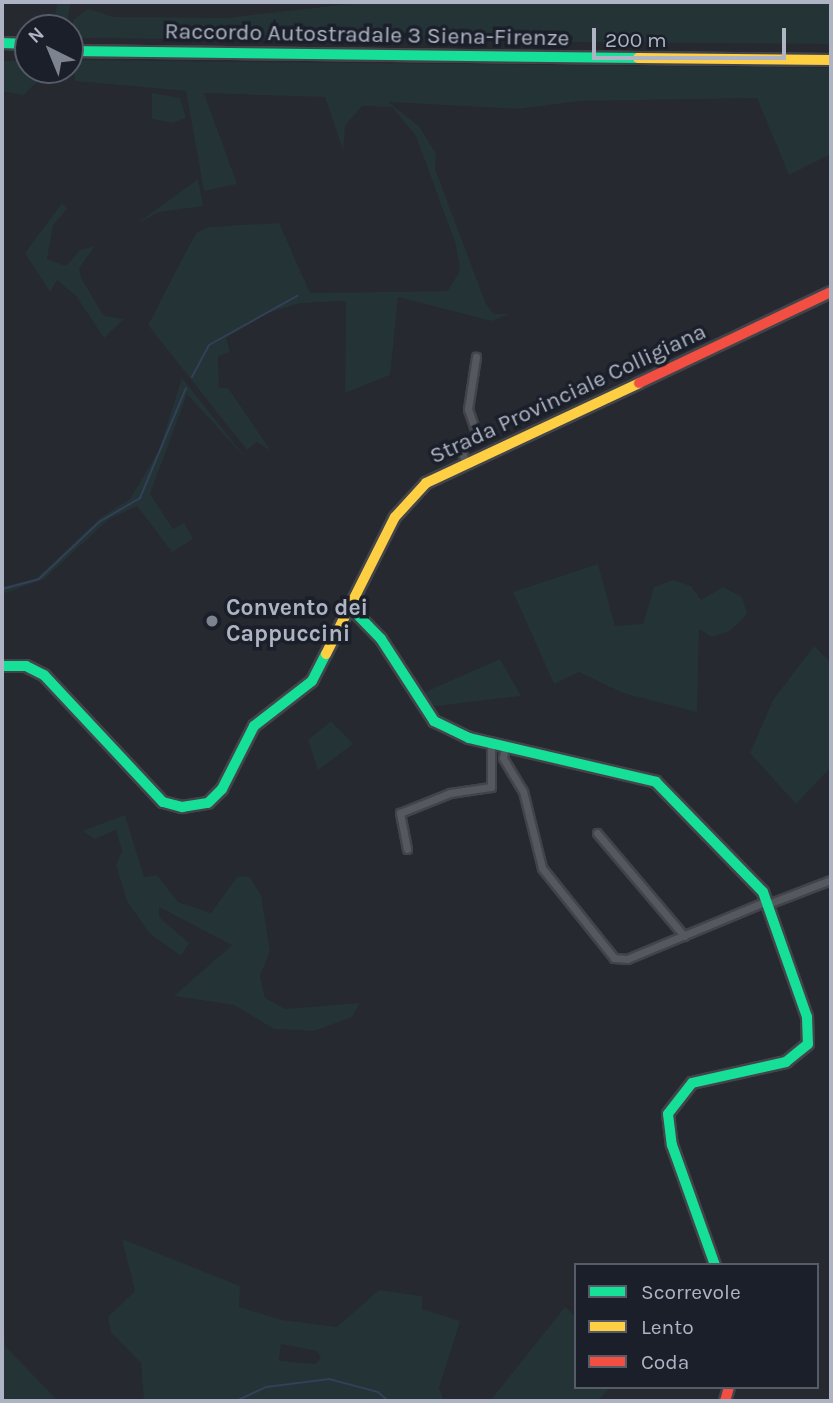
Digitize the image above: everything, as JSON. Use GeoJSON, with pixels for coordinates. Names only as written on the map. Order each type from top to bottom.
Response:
{"type":"FeatureCollection","features":[{"type":"Feature","properties":{"kind":"main road","name":"Raccordo Autostradale 3 Siena-Firenze"},"geometry":{"type":"LineString","coordinates":[[84,44],[831,52]]}},
{"type":"Feature","properties":{"kind":"main road","name":"Raccordo Autostradale 3 Siena-Firenze"},"geometry":{"type":"LineString","coordinates":[[84,51],[831,60]]}},
{"type":"Feature","properties":{"kind":"main road","name":"Strada Provinciale Colligiana"},"geometry":{"type":"LineString","coordinates":[[2,666],[26,666],[44,675],[154,795],[170,805],[195,807],[219,794],[257,723],[309,685],[402,507],[426,483],[465,461],[831,292]]}},
{"type":"Feature","properties":{"kind":"main road"},"geometry":{"type":"LineString","coordinates":[[350,607],[385,644],[426,715],[456,733],[662,785],[745,869],[768,902],[807,1017],[808,1044],[788,1061],[692,1083],[668,1114],[672,1145],[714,1263]]}},
{"type":"Feature","properties":{"kind":"street"},"geometry":{"type":"LineString","coordinates":[[465,461],[460,446],[478,438],[468,409],[476,357]]}},
{"type":"Feature","properties":{"kind":"street"},"geometry":{"type":"LineString","coordinates":[[407,849],[400,813],[457,791],[490,788],[491,743]]}},
{"type":"Feature","properties":{"kind":"street"},"geometry":{"type":"LineString","coordinates":[[505,746],[503,758],[523,791],[542,867],[611,955],[627,959],[768,902],[831,880]]}},
{"type":"Feature","properties":{"kind":"street"},"geometry":{"type":"LineString","coordinates":[[597,833],[684,936]]}},
{"type":"Feature","properties":{"kind":"shaded area"},"geometry":{"type":"Polygon","coordinates":[[[71,2],[69,14],[55,14],[57,3],[71,2]]]}},
{"type":"Feature","properties":{"kind":"shaded area"},"geometry":{"type":"Polygon","coordinates":[[[367,2],[831,2],[831,44],[84,38],[84,14],[81,14],[88,9],[114,17],[226,18],[367,2]]]}},
{"type":"Feature","properties":{"kind":"shaded area"},"geometry":{"type":"Polygon","coordinates":[[[84,60],[831,68],[831,154],[789,175],[757,98],[580,101],[517,109],[388,102],[419,126],[436,154],[435,169],[486,304],[494,314],[509,314],[492,321],[398,297],[390,375],[345,393],[346,301],[300,303],[268,313],[226,338],[230,352],[218,356],[219,388],[228,388],[271,451],[257,442],[247,450],[148,325],[197,232],[209,227],[279,223],[310,293],[448,291],[460,270],[456,245],[416,136],[392,107],[362,106],[345,126],[343,150],[325,97],[204,93],[237,184],[204,191],[186,91],[84,82],[84,60]]]}},
{"type":"Feature","properties":{"kind":"shaded area"},"geometry":{"type":"Polygon","coordinates":[[[2,61],[14,61],[14,84],[35,84],[23,95],[2,91],[2,61]]]}},
{"type":"Feature","properties":{"kind":"shaded area"},"geometry":{"type":"Polygon","coordinates":[[[152,93],[180,98],[186,118],[173,123],[152,119],[152,93]]]}},
{"type":"Feature","properties":{"kind":"shaded area"},"geometry":{"type":"Polygon","coordinates":[[[198,179],[203,206],[159,212],[135,225],[198,179]]]}},
{"type":"Feature","properties":{"kind":"shaded area"},"geometry":{"type":"Polygon","coordinates":[[[62,203],[67,209],[53,225],[47,259],[66,266],[80,250],[95,246],[79,268],[81,278],[104,316],[124,319],[104,338],[76,296],[57,280],[50,292],[25,253],[62,203]]]}},
{"type":"Feature","properties":{"kind":"shaded area"},"geometry":{"type":"Polygon","coordinates":[[[182,378],[249,462],[187,394],[150,494],[173,529],[184,523],[193,539],[172,552],[137,506],[109,519],[44,579],[2,594],[2,587],[37,578],[100,518],[130,499],[159,450],[182,378]]]}},
{"type":"Feature","properties":{"kind":"shaded area"},"geometry":{"type":"Polygon","coordinates":[[[598,564],[615,626],[643,624],[654,587],[673,580],[691,586],[701,600],[723,587],[742,597],[747,614],[730,631],[712,637],[699,629],[697,712],[623,693],[579,672],[554,684],[513,592],[598,564]]]}},
{"type":"Feature","properties":{"kind":"shaded area"},"geometry":{"type":"Polygon","coordinates":[[[814,646],[831,663],[831,767],[796,804],[750,753],[773,700],[814,646]]]}},
{"type":"Feature","properties":{"kind":"shaded area"},"geometry":{"type":"Polygon","coordinates":[[[500,659],[521,696],[428,707],[423,693],[500,659]]]}},
{"type":"Feature","properties":{"kind":"shaded area"},"geometry":{"type":"Polygon","coordinates":[[[331,721],[353,744],[318,770],[308,740],[331,721]]]}},
{"type":"Feature","properties":{"kind":"shaded area"},"geometry":{"type":"Polygon","coordinates":[[[125,815],[144,877],[157,875],[178,902],[211,913],[237,877],[249,876],[261,895],[270,951],[260,976],[265,998],[285,1009],[360,1003],[352,1017],[314,1031],[274,1029],[234,1005],[174,996],[232,945],[159,907],[159,917],[189,943],[181,956],[150,934],[127,901],[116,865],[122,851],[116,830],[95,839],[82,831],[125,815]]]}},
{"type":"Feature","properties":{"kind":"shaded area"},"geometry":{"type":"Polygon","coordinates":[[[122,1239],[240,1286],[239,1307],[282,1320],[337,1327],[379,1290],[422,1296],[422,1309],[460,1321],[439,1388],[444,1401],[144,1400],[141,1363],[111,1332],[108,1317],[135,1291],[122,1239]],[[281,1344],[279,1361],[315,1364],[321,1358],[317,1351],[281,1344]]]}},
{"type":"Feature","properties":{"kind":"shaded area"},"geometry":{"type":"Polygon","coordinates":[[[2,1278],[5,1346],[58,1401],[2,1401],[2,1278]]]}},
{"type":"Feature","properties":{"kind":"shaded area"},"geometry":{"type":"Polygon","coordinates":[[[565,1307],[574,1315],[574,1389],[608,1389],[598,1401],[490,1401],[565,1307]]]}},
{"type":"Feature","properties":{"kind":"waterway"},"geometry":{"type":"LineString","coordinates":[[192,377],[209,345],[297,296]]}},
{"type":"Feature","properties":{"kind":"waterway"},"geometry":{"type":"LineString","coordinates":[[2,589],[39,579],[99,522],[140,498],[186,388]]}},
{"type":"Feature","properties":{"kind":"waterway"},"geometry":{"type":"LineString","coordinates":[[831,1344],[831,1369]]}},
{"type":"Feature","properties":{"kind":"waterway"},"geometry":{"type":"LineString","coordinates":[[236,1401],[266,1387],[329,1379],[378,1392],[388,1401]]}},
{"type":"Feature","properties":{"kind":"traffic: fast"},"geometry":{"type":"LineString","coordinates":[[2,43],[14,43]]}},
{"type":"Feature","properties":{"kind":"traffic: fast"},"geometry":{"type":"LineString","coordinates":[[84,51],[638,58]]}},
{"type":"Feature","properties":{"kind":"traffic: fast"},"geometry":{"type":"LineString","coordinates":[[350,607],[381,639],[434,721],[469,738],[656,782],[763,892],[807,1017],[808,1044],[786,1062],[692,1083],[668,1114],[672,1145],[714,1263]]}},
{"type":"Feature","properties":{"kind":"traffic: fast"},"geometry":{"type":"LineString","coordinates":[[2,666],[26,666],[44,675],[163,802],[182,807],[208,803],[222,789],[254,726],[312,681],[326,654]]}},
{"type":"Feature","properties":{"kind":"traffic: slow"},"geometry":{"type":"LineString","coordinates":[[638,58],[831,60]]}},
{"type":"Feature","properties":{"kind":"traffic: slow"},"geometry":{"type":"LineString","coordinates":[[326,654],[395,517],[426,483],[639,383]]}},
{"type":"Feature","properties":{"kind":"traffic: jam"},"geometry":{"type":"LineString","coordinates":[[639,383],[831,292]]}},
{"type":"Feature","properties":{"kind":"traffic: jam"},"geometry":{"type":"LineString","coordinates":[[725,1401],[728,1389]]}},
{"type":"Feature","properties":{"kind":"place","name":"Convento dei Cappuccini"},"geometry":{"type":"Point","coordinates":[212,621]}}]}
